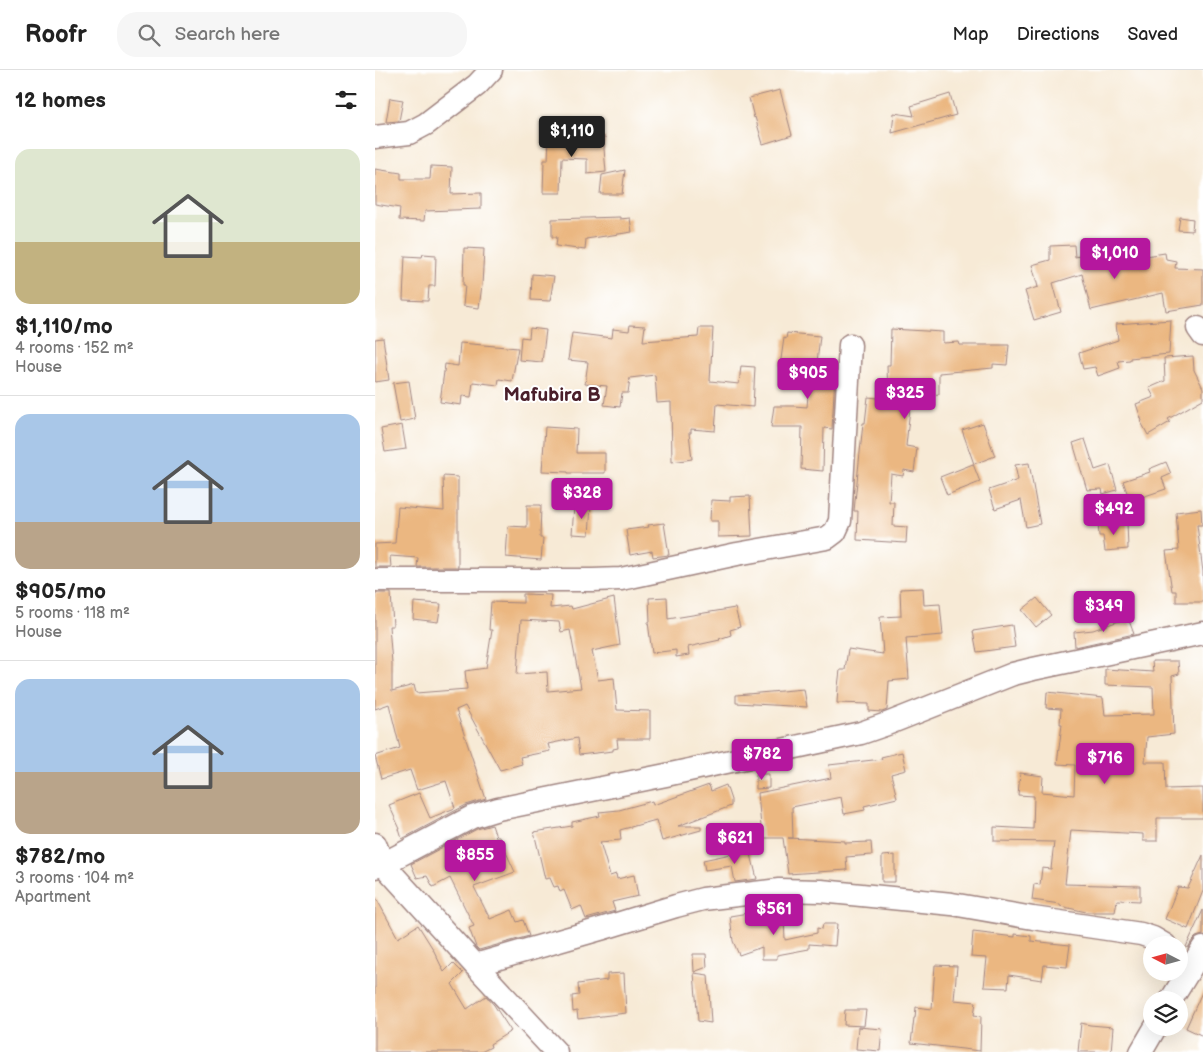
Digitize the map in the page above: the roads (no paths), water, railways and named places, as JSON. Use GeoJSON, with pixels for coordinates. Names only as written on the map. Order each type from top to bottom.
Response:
{"type":"FeatureCollection","features":[{"type":"Feature","properties":{"kind":"street"},"geometry":{"type":"LineString","coordinates":[[375,137],[409,133],[426,124],[477,85],[491,70]]}},
{"type":"Feature","properties":{"kind":"street"},"geometry":{"type":"LineString","coordinates":[[375,580],[621,579],[737,554],[827,538],[835,532],[840,521],[850,345]]}},
{"type":"Feature","properties":{"kind":"street"},"geometry":{"type":"LineString","coordinates":[[556,1052],[378,859],[472,817],[498,809],[861,733],[1013,674],[1203,633]]}},
{"type":"Feature","properties":{"kind":"street"},"geometry":{"type":"LineString","coordinates":[[475,965],[703,899],[779,890],[821,891],[951,904],[1147,936]]}},
{"type":"Feature","properties":{"kind":"street"},"geometry":{"type":"LineString","coordinates":[[1188,962],[1203,948]]}},
{"type":"Feature","properties":{"kind":"street"},"geometry":{"type":"LineString","coordinates":[[1141,1052],[1150,1036]]}},
{"type":"Feature","properties":{"kind":"district","name":"Mafubira B"},"geometry":{"type":"Point","coordinates":[552,394]}}]}
